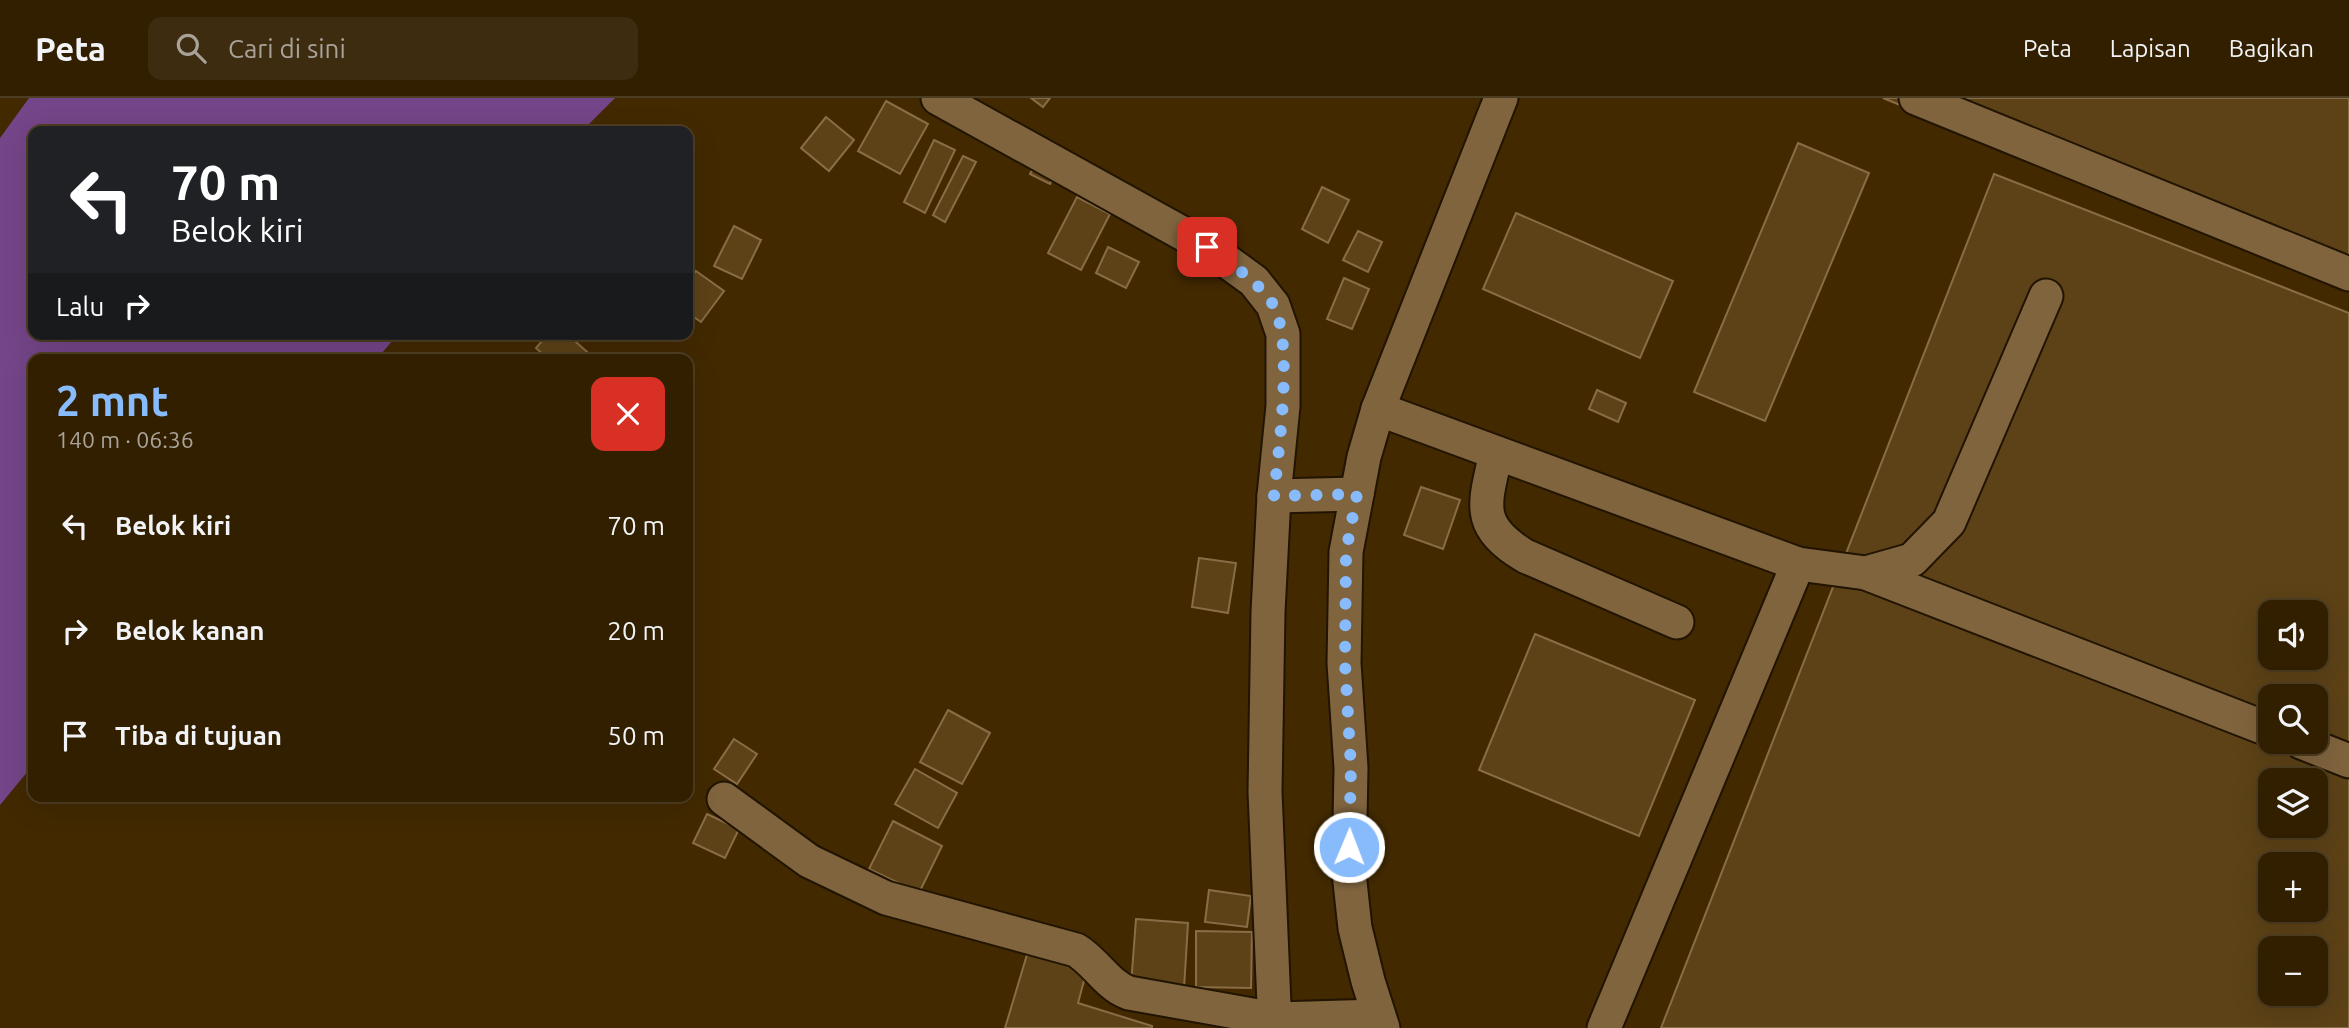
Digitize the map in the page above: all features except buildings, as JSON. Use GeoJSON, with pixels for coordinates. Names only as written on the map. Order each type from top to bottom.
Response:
{"type":"FeatureCollection","features":[{"type":"Feature","properties":{"kind":"street"},"geometry":{"type":"LineString","coordinates":[[938,98],[1207,247],[1254,281],[1273,305],[1283,334],[1283,406],[1274,496],[1268,612],[1265,792],[1275,1024]]}},
{"type":"Feature","properties":{"kind":"street"},"geometry":{"type":"LineString","coordinates":[[724,799],[809,861],[886,898],[1076,950],[1086,956],[1117,989],[1275,1024],[1381,1022],[1355,928],[1349,873],[1351,768],[1345,663],[1346,552],[1364,457],[1378,409],[1501,98]]}},
{"type":"Feature","properties":{"kind":"street"},"geometry":{"type":"LineString","coordinates":[[1916,98],[2349,274]]}},
{"type":"Feature","properties":{"kind":"street"},"geometry":{"type":"LineString","coordinates":[[1866,573],[1912,560],[1949,522],[2046,296]]}},
{"type":"Feature","properties":{"kind":"street"},"geometry":{"type":"LineString","coordinates":[[1378,409],[1798,564],[1866,573],[2258,725]]}},
{"type":"Feature","properties":{"kind":"street"},"geometry":{"type":"LineString","coordinates":[[1496,453],[1486,509],[1489,526],[1506,544],[1525,556],[1676,622]]}},
{"type":"Feature","properties":{"kind":"street"},"geometry":{"type":"LineString","coordinates":[[1274,496],[1357,494]]}},
{"type":"Feature","properties":{"kind":"street"},"geometry":{"type":"LineString","coordinates":[[1604,1028],[1798,564]]}},
{"type":"Feature","properties":{"kind":"street"},"geometry":{"type":"LineString","coordinates":[[2328,753],[2349,761]]}},
{"type":"Feature","properties":{"kind":"shaded area"},"geometry":{"type":"Polygon","coordinates":[[[29,98],[615,98],[587,126],[28,126],[28,340],[393,340],[381,354],[28,354],[28,771],[0,805],[0,138],[29,98]]]}},
{"type":"Feature","properties":{"kind":"route"},"geometry":{"type":"LineString","coordinates":[[1207,247],[1254,281],[1273,305],[1283,334],[1283,406],[1274,496],[1357,494],[1346,552],[1345,663],[1351,768],[1349,847]]}}]}
